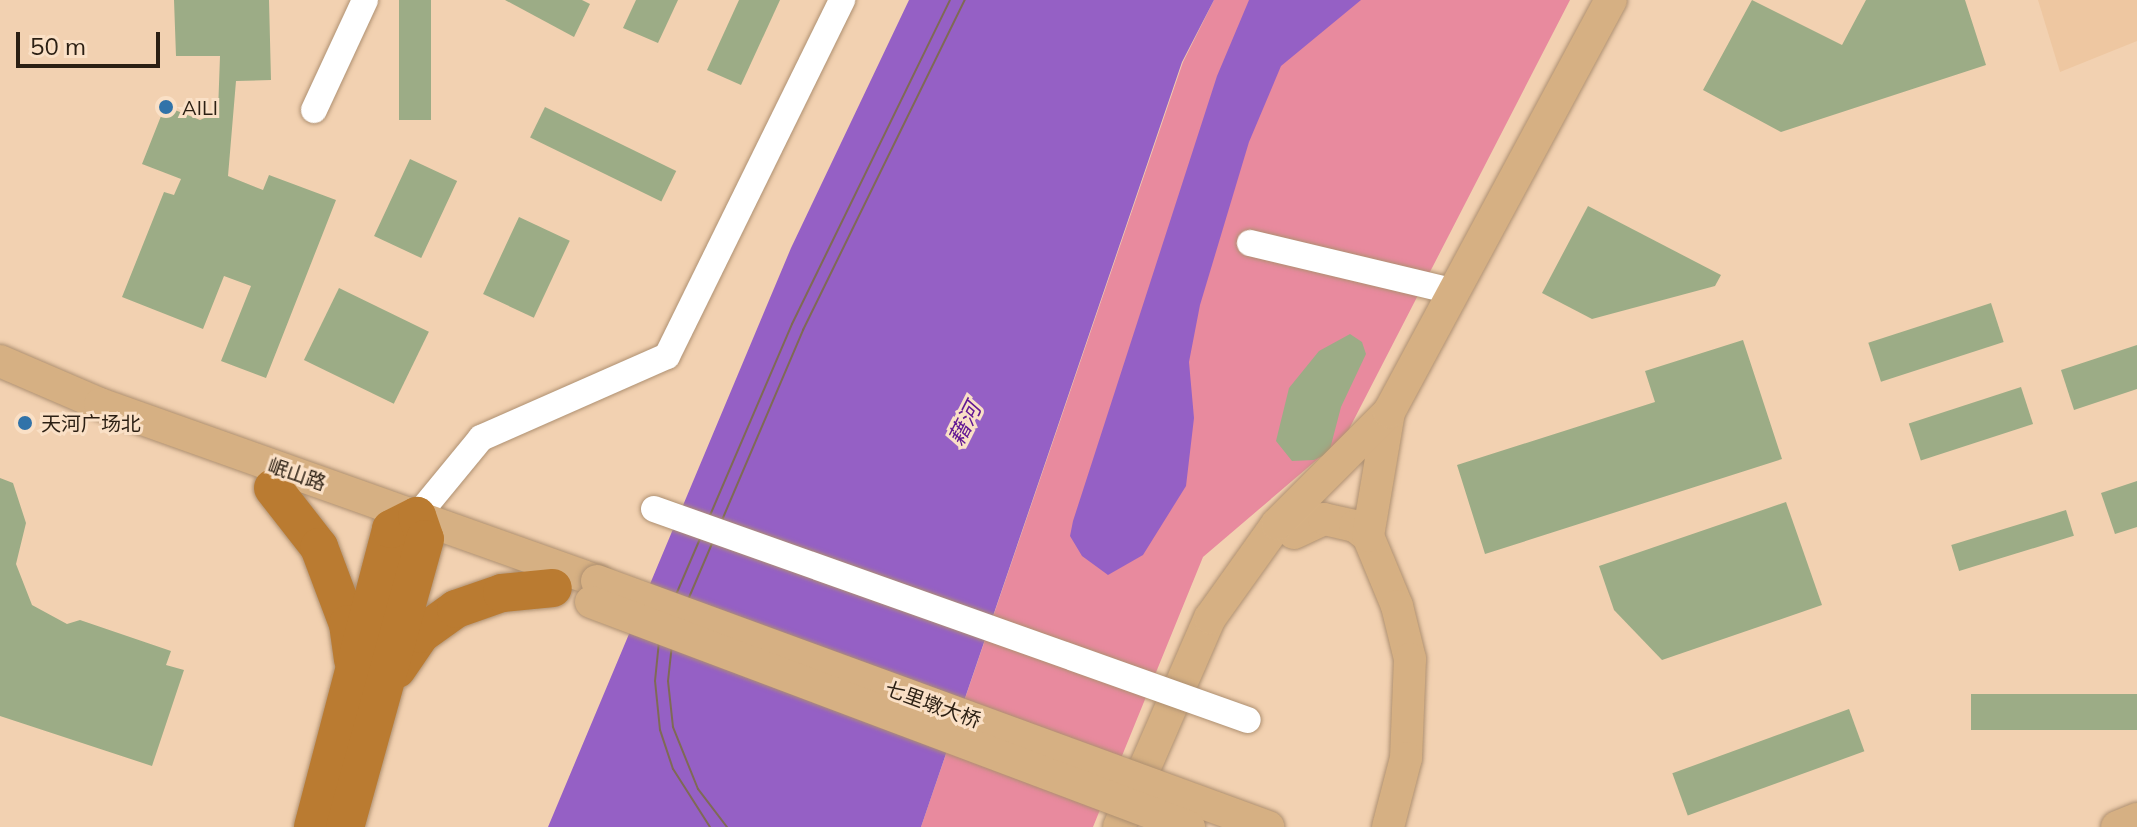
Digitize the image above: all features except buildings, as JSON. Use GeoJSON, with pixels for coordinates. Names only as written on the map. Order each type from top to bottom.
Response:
{"type":"FeatureCollection","features":[{"type":"Feature","properties":{"kind":"highway"},"geometry":{"type":"LineString","coordinates":[[273,488],[319,547],[371,677]]}},
{"type":"Feature","properties":{"kind":"highway"},"geometry":{"type":"LineString","coordinates":[[345,827],[371,677],[411,528]]}},
{"type":"Feature","properties":{"kind":"highway"},"geometry":{"type":"LineString","coordinates":[[313,827],[371,677],[456,609],[502,593],[553,588]]}},
{"type":"Feature","properties":{"kind":"main road"},"geometry":{"type":"LineString","coordinates":[[1143,827],[1230,628],[1294,533],[1387,425],[1611,0]]}},
{"type":"Feature","properties":{"kind":"main road","name":"岷山路"},"geometry":{"type":"LineString","coordinates":[[0,361],[553,588],[594,592]]}},
{"type":"Feature","properties":{"kind":"main road","name":"岷山路"},"geometry":{"type":"LineString","coordinates":[[0,384],[273,488],[411,528],[594,592]]}},
{"type":"Feature","properties":{"kind":"main road"},"geometry":{"type":"LineString","coordinates":[[1387,425],[1368,536],[1397,606],[1410,659],[1406,758],[1388,827]]}},
{"type":"Feature","properties":{"kind":"main road"},"geometry":{"type":"LineString","coordinates":[[1119,827],[1210,618],[1277,524],[1387,425]]}},
{"type":"Feature","properties":{"kind":"main road"},"geometry":{"type":"LineString","coordinates":[[1294,533],[1308,523],[1340,520],[1368,536]]}},
{"type":"Feature","properties":{"kind":"main road","name":"七里墩大桥"},"geometry":{"type":"LineString","coordinates":[[594,592],[1189,827]]}},
{"type":"Feature","properties":{"kind":"main road","name":"七里墩大桥"},"geometry":{"type":"LineString","coordinates":[[594,592],[1268,827]]}},
{"type":"Feature","properties":{"kind":"main road"},"geometry":{"type":"LineString","coordinates":[[2117,827],[2137,819]]}},
{"type":"Feature","properties":{"kind":"street"},"geometry":{"type":"LineString","coordinates":[[314,110],[365,0]]}},
{"type":"Feature","properties":{"kind":"street"},"geometry":{"type":"LineString","coordinates":[[411,528],[481,438],[667,356],[842,0]]}},
{"type":"Feature","properties":{"kind":"street"},"geometry":{"type":"LineString","coordinates":[[1250,243],[1455,292]]}},
{"type":"Feature","properties":{"kind":"street"},"geometry":{"type":"LineString","coordinates":[[654,509],[1248,720]]}},
{"type":"Feature","properties":{"kind":"shaded area"},"geometry":{"type":"Polygon","coordinates":[[[1214,0],[1570,0],[1346,435],[1203,557],[1093,827],[921,827],[1183,62],[1214,0]]]}},
{"type":"Feature","properties":{"kind":"shaded area"},"geometry":{"type":"Polygon","coordinates":[[[2038,0],[2137,0],[2137,41],[2060,72],[2038,0]]]}},
{"type":"Feature","properties":{"kind":"water","name":"藉河"},"geometry":{"type":"Polygon","coordinates":[[[909,0],[1214,0],[1182,62],[921,827],[548,827],[791,248],[909,0]]]}},
{"type":"Feature","properties":{"kind":"water"},"geometry":{"type":"Polygon","coordinates":[[[1249,0],[1361,0],[1281,66],[1249,142],[1200,305],[1189,362],[1194,418],[1186,486],[1143,555],[1108,575],[1082,556],[1070,536],[1073,521],[1217,76],[1249,0]]]}},
{"type":"Feature","properties":{"kind":"tram line"},"geometry":{"type":"LineString","coordinates":[[710,827],[673,769],[660,730],[655,681],[660,632],[792,324],[950,0]]}},
{"type":"Feature","properties":{"kind":"tram line"},"geometry":{"type":"LineString","coordinates":[[727,827],[698,789],[673,727],[668,681],[673,635],[803,330],[965,0]]}},
{"type":"Feature","properties":{"kind":"place","name":"AILI"},"geometry":{"type":"Point","coordinates":[166,107]}},
{"type":"Feature","properties":{"kind":"place","name":"天河广场北"},"geometry":{"type":"Point","coordinates":[25,423]}}]}
